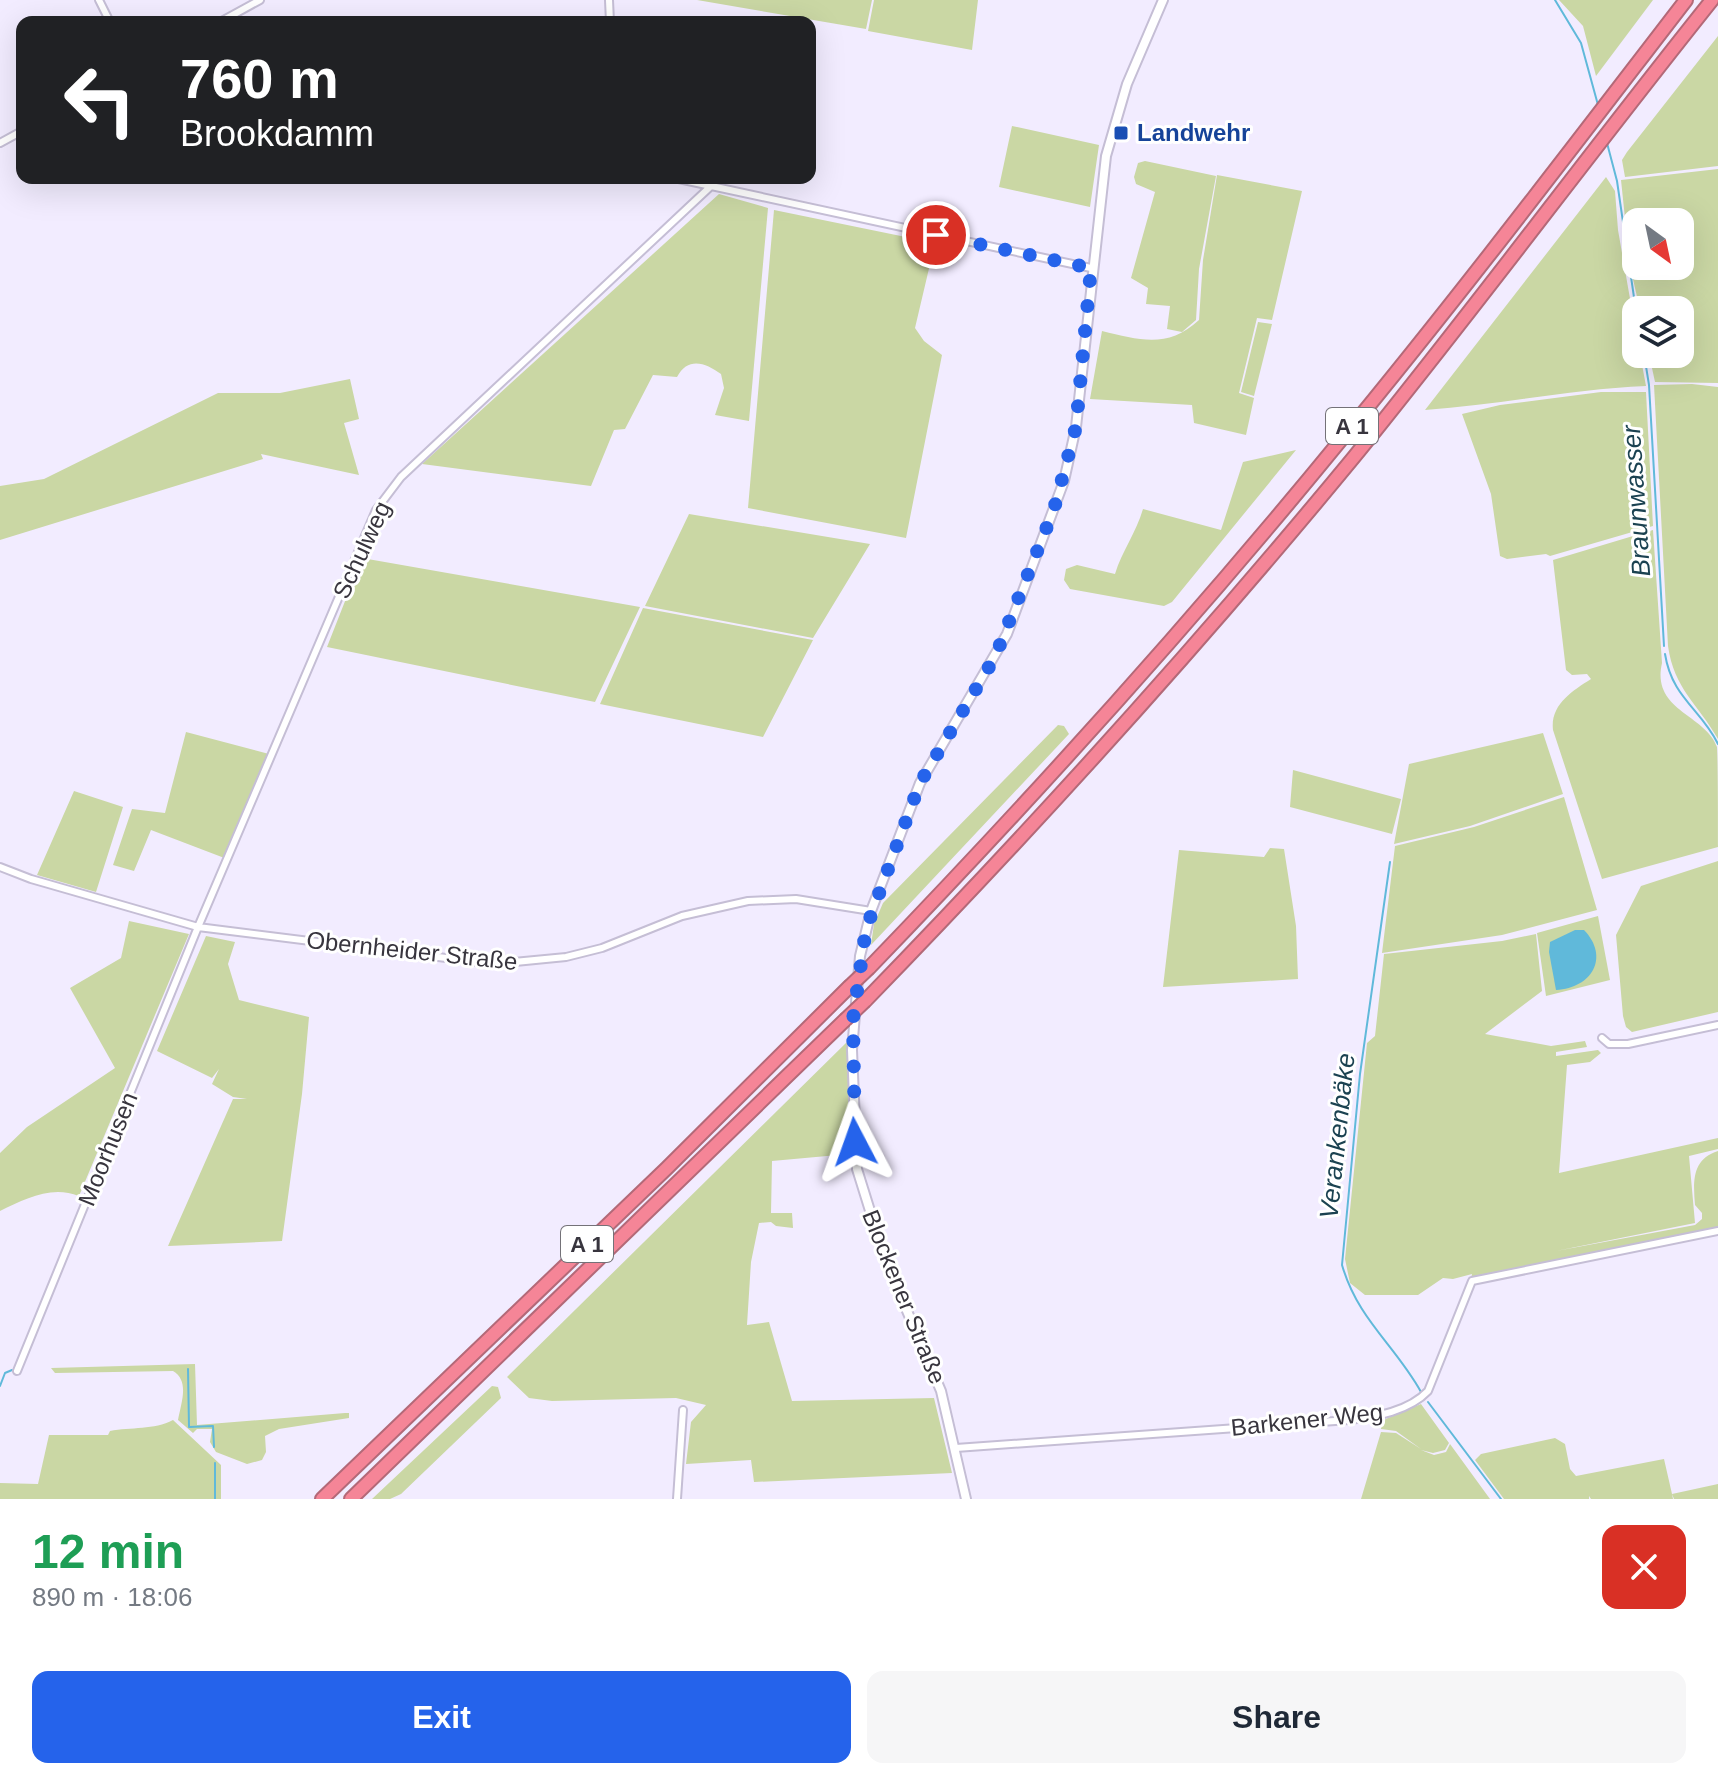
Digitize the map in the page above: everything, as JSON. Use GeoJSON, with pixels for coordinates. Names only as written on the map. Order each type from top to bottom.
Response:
{"type":"FeatureCollection","features":[{"type":"Feature","properties":{"kind":"highway","name":"A 1"},"geometry":{"type":"LineString","coordinates":[[322,1499],[667,1168],[869,968],[1094,727],[1339,442],[1446,311],[1686,0]]}},
{"type":"Feature","properties":{"kind":"highway","name":"A 1"},"geometry":{"type":"LineString","coordinates":[[351,1499],[865,1001],[1116,734],[1354,456],[1712,0]]}},
{"type":"Feature","properties":{"kind":"street"},"geometry":{"type":"LineString","coordinates":[[231,16],[260,0]]}},
{"type":"Feature","properties":{"kind":"street","name":"Blockener Straße"},"geometry":{"type":"LineString","coordinates":[[966,1499],[941,1391],[885,1259],[857,1169],[853,1019],[860,956],[871,911],[920,783],[995,657],[1054,509],[1074,436],[1101,184],[1113,126],[1163,0]]}},
{"type":"Feature","properties":{"kind":"street"},"geometry":{"type":"LineString","coordinates":[[702,184],[1091,268]]}},
{"type":"Feature","properties":{"kind":"street","name":"Schulweg"},"geometry":{"type":"LineString","coordinates":[[198,927],[376,510],[401,477],[711,186]]}},
{"type":"Feature","properties":{"kind":"street","name":"Obernheider Straße"},"geometry":{"type":"LineString","coordinates":[[0,867],[31,879],[198,927],[513,964],[549,960],[602,948],[682,916],[748,901],[796,899],[871,911]]}},
{"type":"Feature","properties":{"kind":"street","name":"Moorhusen"},"geometry":{"type":"LineString","coordinates":[[17,1371],[198,927]]}},
{"type":"Feature","properties":{"kind":"street"},"geometry":{"type":"LineString","coordinates":[[1602,1038],[1609,1044],[1628,1044],[1718,1025]]}},
{"type":"Feature","properties":{"kind":"street","name":"Barkener Weg"},"geometry":{"type":"LineString","coordinates":[[956,1448],[1349,1420],[1396,1410],[1420,1399],[1428,1391],[1472,1281],[1718,1231]]}},
{"type":"Feature","properties":{"kind":"street"},"geometry":{"type":"LineString","coordinates":[[677,1499],[683,1410]]}},
{"type":"Feature","properties":{"kind":"green space"},"geometry":{"type":"Polygon","coordinates":[[[697,0],[872,0],[866,29],[816,20],[816,16],[790,16],[697,0]]]}},
{"type":"Feature","properties":{"kind":"green space"},"geometry":{"type":"Polygon","coordinates":[[[874,0],[978,0],[972,50],[868,31],[874,0]]]}},
{"type":"Feature","properties":{"kind":"green space"},"geometry":{"type":"Polygon","coordinates":[[[1559,0],[1653,0],[1596,76],[1583,26],[1559,0]]]}},
{"type":"Feature","properties":{"kind":"green space"},"geometry":{"type":"Polygon","coordinates":[[[1718,36],[1718,166],[1625,177],[1622,160],[1627,152],[1718,36]]]}},
{"type":"Feature","properties":{"kind":"green space"},"geometry":{"type":"Polygon","coordinates":[[[1012,126],[1099,145],[1090,207],[999,187],[1012,126]]]}},
{"type":"Feature","properties":{"kind":"green space"},"geometry":{"type":"Polygon","coordinates":[[[1145,161],[1216,176],[1199,269],[1196,320],[1182,332],[1167,329],[1170,306],[1146,304],[1148,288],[1131,278],[1155,192],[1136,184],[1134,177],[1138,163],[1145,161]]]}},
{"type":"Feature","properties":{"kind":"green space"},"geometry":{"type":"Polygon","coordinates":[[[1718,169],[1718,383],[1655,382],[1652,368],[1694,368],[1694,296],[1637,296],[1633,280],[1694,280],[1694,208],[1624,208],[1621,180],[1718,169]]]}},
{"type":"Feature","properties":{"kind":"green space"},"geometry":{"type":"Polygon","coordinates":[[[1217,175],[1302,191],[1272,320],[1257,318],[1239,393],[1254,398],[1246,435],[1194,423],[1192,405],[1090,399],[1102,331],[1141,339],[1165,339],[1199,320],[1203,260],[1217,175]]]}},
{"type":"Feature","properties":{"kind":"green space"},"geometry":{"type":"Polygon","coordinates":[[[1606,177],[1615,191],[1622,280],[1627,280],[1630,296],[1622,296],[1622,368],[1643,368],[1646,386],[1425,410],[1606,177]]]}},
{"type":"Feature","properties":{"kind":"green space"},"geometry":{"type":"Polygon","coordinates":[[[719,194],[768,208],[749,421],[715,415],[724,388],[721,374],[709,367],[692,364],[681,370],[677,377],[653,375],[625,429],[614,430],[591,486],[422,464],[719,194]]]}},
{"type":"Feature","properties":{"kind":"green space"},"geometry":{"type":"Polygon","coordinates":[[[774,210],[935,243],[915,328],[924,341],[942,355],[906,538],[748,508],[774,210]]]}},
{"type":"Feature","properties":{"kind":"green space"},"geometry":{"type":"Polygon","coordinates":[[[1258,322],[1272,324],[1254,396],[1241,392],[1258,322]]]}},
{"type":"Feature","properties":{"kind":"green space"},"geometry":{"type":"Polygon","coordinates":[[[350,379],[359,419],[344,423],[359,475],[261,454],[263,459],[0,540],[0,486],[44,479],[218,393],[280,393],[350,379]]]}},
{"type":"Feature","properties":{"kind":"green space"},"geometry":{"type":"Polygon","coordinates":[[[1654,385],[1718,387],[1718,739],[1681,685],[1668,646],[1654,385]]]}},
{"type":"Feature","properties":{"kind":"green space"},"geometry":{"type":"Polygon","coordinates":[[[1601,392],[1646,392],[1653,526],[1550,556],[1507,559],[1500,556],[1491,494],[1462,414],[1500,405],[1601,392]]]}},
{"type":"Feature","properties":{"kind":"green space"},"geometry":{"type":"Polygon","coordinates":[[[1296,450],[1172,602],[1164,606],[1070,589],[1064,580],[1066,569],[1077,565],[1115,574],[1143,509],[1221,530],[1243,462],[1296,450]]]}},
{"type":"Feature","properties":{"kind":"green space"},"geometry":{"type":"Polygon","coordinates":[[[689,514],[870,544],[813,638],[645,606],[689,514]]]}},
{"type":"Feature","properties":{"kind":"green space"},"geometry":{"type":"Polygon","coordinates":[[[1653,530],[1661,679],[1664,692],[1671,702],[1702,727],[1717,747],[1718,847],[1602,879],[1553,730],[1559,706],[1591,679],[1587,674],[1572,675],[1566,670],[1553,560],[1653,530]]]}},
{"type":"Feature","properties":{"kind":"green space"},"geometry":{"type":"Polygon","coordinates":[[[362,558],[640,607],[595,702],[327,647],[362,558]]]}},
{"type":"Feature","properties":{"kind":"green space"},"geometry":{"type":"Polygon","coordinates":[[[643,608],[813,640],[763,737],[600,704],[643,608]]]}},
{"type":"Feature","properties":{"kind":"green space"},"geometry":{"type":"Polygon","coordinates":[[[1058,725],[1064,726],[1069,734],[871,945],[874,924],[883,903],[1058,725]]]}},
{"type":"Feature","properties":{"kind":"green space"},"geometry":{"type":"Polygon","coordinates":[[[186,732],[269,754],[227,859],[151,830],[134,871],[113,865],[132,809],[165,813],[186,732]]]}},
{"type":"Feature","properties":{"kind":"green space"},"geometry":{"type":"Polygon","coordinates":[[[1543,733],[1563,794],[1470,826],[1394,844],[1409,764],[1543,733]]]}},
{"type":"Feature","properties":{"kind":"green space"},"geometry":{"type":"Polygon","coordinates":[[[1293,770],[1401,799],[1392,834],[1290,807],[1293,770]]]}},
{"type":"Feature","properties":{"kind":"green space"},"geometry":{"type":"Polygon","coordinates":[[[74,791],[123,807],[96,892],[37,875],[74,791]]]}},
{"type":"Feature","properties":{"kind":"green space"},"geometry":{"type":"Polygon","coordinates":[[[1564,797],[1597,910],[1502,935],[1382,953],[1395,846],[1474,827],[1564,797]]]}},
{"type":"Feature","properties":{"kind":"green space"},"geometry":{"type":"Polygon","coordinates":[[[1270,848],[1284,849],[1296,926],[1298,979],[1163,987],[1179,850],[1264,857],[1270,848]]]}},
{"type":"Feature","properties":{"kind":"green space"},"geometry":{"type":"Polygon","coordinates":[[[1718,861],[1718,1012],[1632,1032],[1626,1027],[1623,1016],[1616,935],[1641,886],[1718,861]]]}},
{"type":"Feature","properties":{"kind":"green space"},"geometry":{"type":"Polygon","coordinates":[[[1598,916],[1610,980],[1546,996],[1537,933],[1598,916]]]}},
{"type":"Feature","properties":{"kind":"green space"},"geometry":{"type":"Polygon","coordinates":[[[129,921],[189,934],[79,1196],[48,1193],[0,1211],[0,1153],[27,1127],[115,1068],[70,988],[121,958],[129,921]]]}},
{"type":"Feature","properties":{"kind":"green space"},"geometry":{"type":"Polygon","coordinates":[[[1536,934],[1542,991],[1485,1034],[1551,1046],[1585,1041],[1587,1047],[1556,1052],[1556,1056],[1598,1050],[1601,1053],[1590,1062],[1567,1065],[1559,1173],[1718,1138],[1718,1149],[1689,1156],[1695,1223],[1556,1251],[1695,1225],[1702,1219],[1702,1213],[1695,1205],[1696,1172],[1703,1159],[1718,1151],[1718,1229],[1471,1279],[1472,1274],[1443,1278],[1418,1295],[1365,1295],[1350,1283],[1345,1259],[1367,1043],[1375,1036],[1384,954],[1502,941],[1536,934]]]}},
{"type":"Feature","properties":{"kind":"green space"},"geometry":{"type":"Polygon","coordinates":[[[206,936],[235,942],[228,964],[239,1000],[309,1017],[282,1241],[168,1246],[233,1099],[247,1099],[233,1097],[212,1084],[219,1069],[212,1078],[157,1051],[206,936]]]}},
{"type":"Feature","properties":{"kind":"green space"},"geometry":{"type":"Polygon","coordinates":[[[848,1041],[849,1154],[772,1161],[771,1213],[792,1213],[793,1228],[776,1226],[771,1222],[759,1223],[751,1262],[747,1325],[769,1322],[792,1401],[934,1398],[952,1473],[754,1482],[751,1460],[686,1464],[691,1422],[706,1405],[676,1398],[552,1401],[529,1398],[507,1377],[848,1041]]]}},
{"type":"Feature","properties":{"kind":"green space"},"geometry":{"type":"Polygon","coordinates":[[[195,1364],[197,1425],[345,1413],[349,1413],[349,1418],[279,1429],[265,1436],[266,1452],[262,1460],[247,1464],[216,1452],[210,1442],[212,1429],[197,1429],[193,1433],[178,1420],[183,1386],[173,1371],[55,1373],[51,1368],[195,1364]]]}},
{"type":"Feature","properties":{"kind":"green space"},"geometry":{"type":"Polygon","coordinates":[[[492,1386],[498,1387],[501,1398],[401,1494],[390,1499],[372,1499],[492,1386]]]}},
{"type":"Feature","properties":{"kind":"green space"},"geometry":{"type":"Polygon","coordinates":[[[1421,1404],[1449,1443],[1445,1450],[1433,1453],[1421,1450],[1434,1455],[1446,1452],[1450,1444],[1490,1499],[1361,1499],[1381,1432],[1396,1433],[1421,1449],[1396,1431],[1381,1429],[1381,1421],[1421,1404]]]}},
{"type":"Feature","properties":{"kind":"green space"},"geometry":{"type":"Polygon","coordinates":[[[173,1420],[221,1465],[221,1499],[0,1499],[0,1483],[38,1484],[49,1435],[108,1435],[110,1431],[150,1427],[173,1420]]]}},
{"type":"Feature","properties":{"kind":"green space"},"geometry":{"type":"Polygon","coordinates":[[[1555,1438],[1565,1444],[1570,1469],[1576,1476],[1664,1459],[1673,1499],[1591,1499],[1589,1496],[1589,1499],[1504,1499],[1475,1460],[1481,1454],[1555,1438]]]}},
{"type":"Feature","properties":{"kind":"green space"},"geometry":{"type":"Polygon","coordinates":[[[1718,1484],[1718,1499],[1674,1499],[1672,1494],[1718,1484]]]}},
{"type":"Feature","properties":{"kind":"water"},"geometry":{"type":"Polygon","coordinates":[[[1575,930],[1584,930],[1592,940],[1596,960],[1588,977],[1579,984],[1556,990],[1550,942],[1575,930]]]}},
{"type":"Feature","properties":{"kind":"waterway","name":"Braunwasser"},"geometry":{"type":"LineString","coordinates":[[1555,0],[1581,43],[1598,105]]}},
{"type":"Feature","properties":{"kind":"waterway","name":"Braunwasser"},"geometry":{"type":"LineString","coordinates":[[1607,143],[1617,181],[1634,296]]}},
{"type":"Feature","properties":{"kind":"waterway","name":"Braunwasser"},"geometry":{"type":"LineString","coordinates":[[1646,368],[1664,646]]}},
{"type":"Feature","properties":{"kind":"waterway","name":"Braunwasser"},"geometry":{"type":"LineString","coordinates":[[1665,654],[1680,693],[1718,744]]}},
{"type":"Feature","properties":{"kind":"waterway","name":"Verankenbäke"},"geometry":{"type":"LineString","coordinates":[[1390,862],[1360,1074],[1342,1265],[1357,1301],[1421,1392]]}},
{"type":"Feature","properties":{"kind":"waterway"},"geometry":{"type":"LineString","coordinates":[[188,1369],[189,1427],[213,1426],[214,1447]]}},
{"type":"Feature","properties":{"kind":"waterway"},"geometry":{"type":"LineString","coordinates":[[0,1386],[5,1373],[12,1370]]}},
{"type":"Feature","properties":{"kind":"waterway","name":"Verankenbäke"},"geometry":{"type":"LineString","coordinates":[[1428,1402],[1501,1499]]}},
{"type":"Feature","properties":{"kind":"waterway"},"geometry":{"type":"LineString","coordinates":[[215,1463],[215,1499]]}},
{"type":"Feature","properties":{"kind":"place","name":"Landwehr"},"geometry":{"type":"Point","coordinates":[1121,133]}},
{"type":"Feature","properties":{"kind":"route"},"geometry":{"type":"LineString","coordinates":[[855,1142],[853,1019],[866,929],[920,783],[1007,634],[1064,481],[1076,427],[1089,298],[1091,268],[936,235]]}}]}
